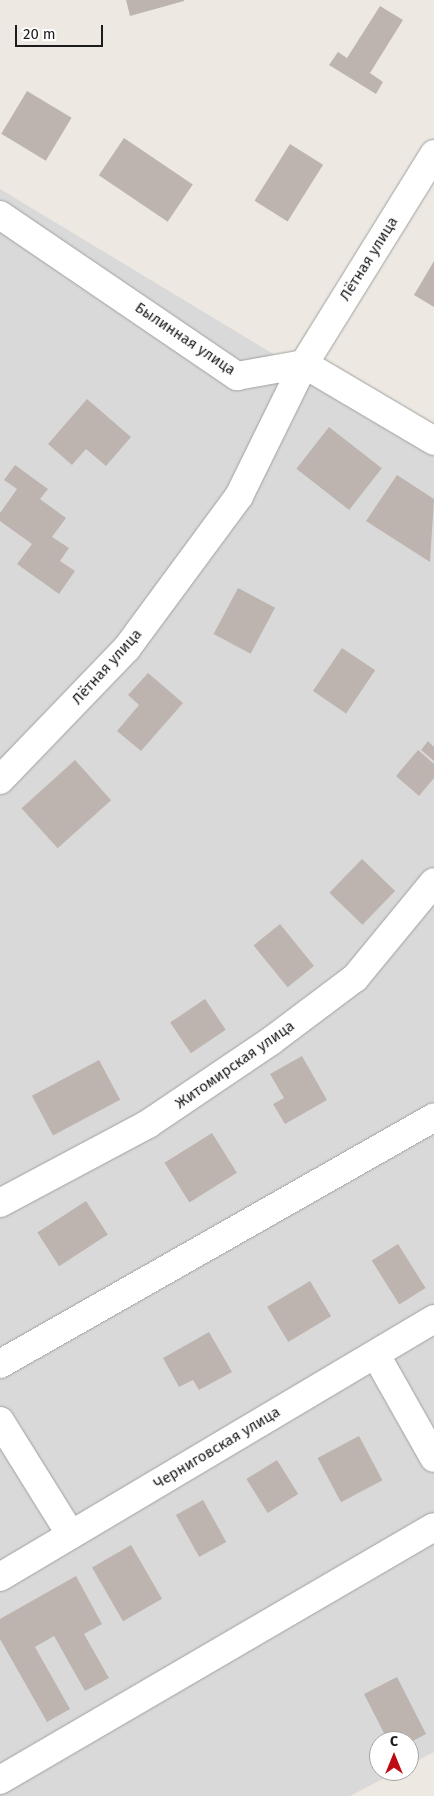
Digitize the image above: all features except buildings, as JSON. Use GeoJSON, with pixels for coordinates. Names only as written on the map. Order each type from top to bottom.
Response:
{"type":"FeatureCollection","features":[{"type":"Feature","properties":{"kind":"street","name":"Лётная улица"},"geometry":{"type":"LineString","coordinates":[[0,780],[127,648],[239,496],[304,364],[434,154]]}},
{"type":"Feature","properties":{"kind":"street","name":"Былинная улица"},"geometry":{"type":"LineString","coordinates":[[0,215],[238,376],[304,364]]}},
{"type":"Feature","properties":{"kind":"street"},"geometry":{"type":"LineString","coordinates":[[304,364],[434,441]]}},
{"type":"Feature","properties":{"kind":"street","name":"Житомирская улица"},"geometry":{"type":"LineString","coordinates":[[0,1203],[148,1124],[271,1041],[355,978],[434,882]]}},
{"type":"Feature","properties":{"kind":"street"},"geometry":{"type":"LineString","coordinates":[[0,1364],[434,1117]]}},
{"type":"Feature","properties":{"kind":"street","name":"Черниговская улица"},"geometry":{"type":"LineString","coordinates":[[0,1577],[434,1319]]}},
{"type":"Feature","properties":{"kind":"street"},"geometry":{"type":"LineString","coordinates":[[376,1355],[434,1458]]}},
{"type":"Feature","properties":{"kind":"street"},"geometry":{"type":"LineString","coordinates":[[0,1421],[71,1535]]}},
{"type":"Feature","properties":{"kind":"street"},"geometry":{"type":"LineString","coordinates":[[0,1780],[434,1526]]}},
{"type":"Feature","properties":{"kind":"shaded area"},"geometry":{"type":"Polygon","coordinates":[[[0,189],[434,451],[434,1752],[419,1760],[419,1731],[369,1731],[369,1781],[379,1781],[350,1796],[0,1796],[0,189]]]}}]}
